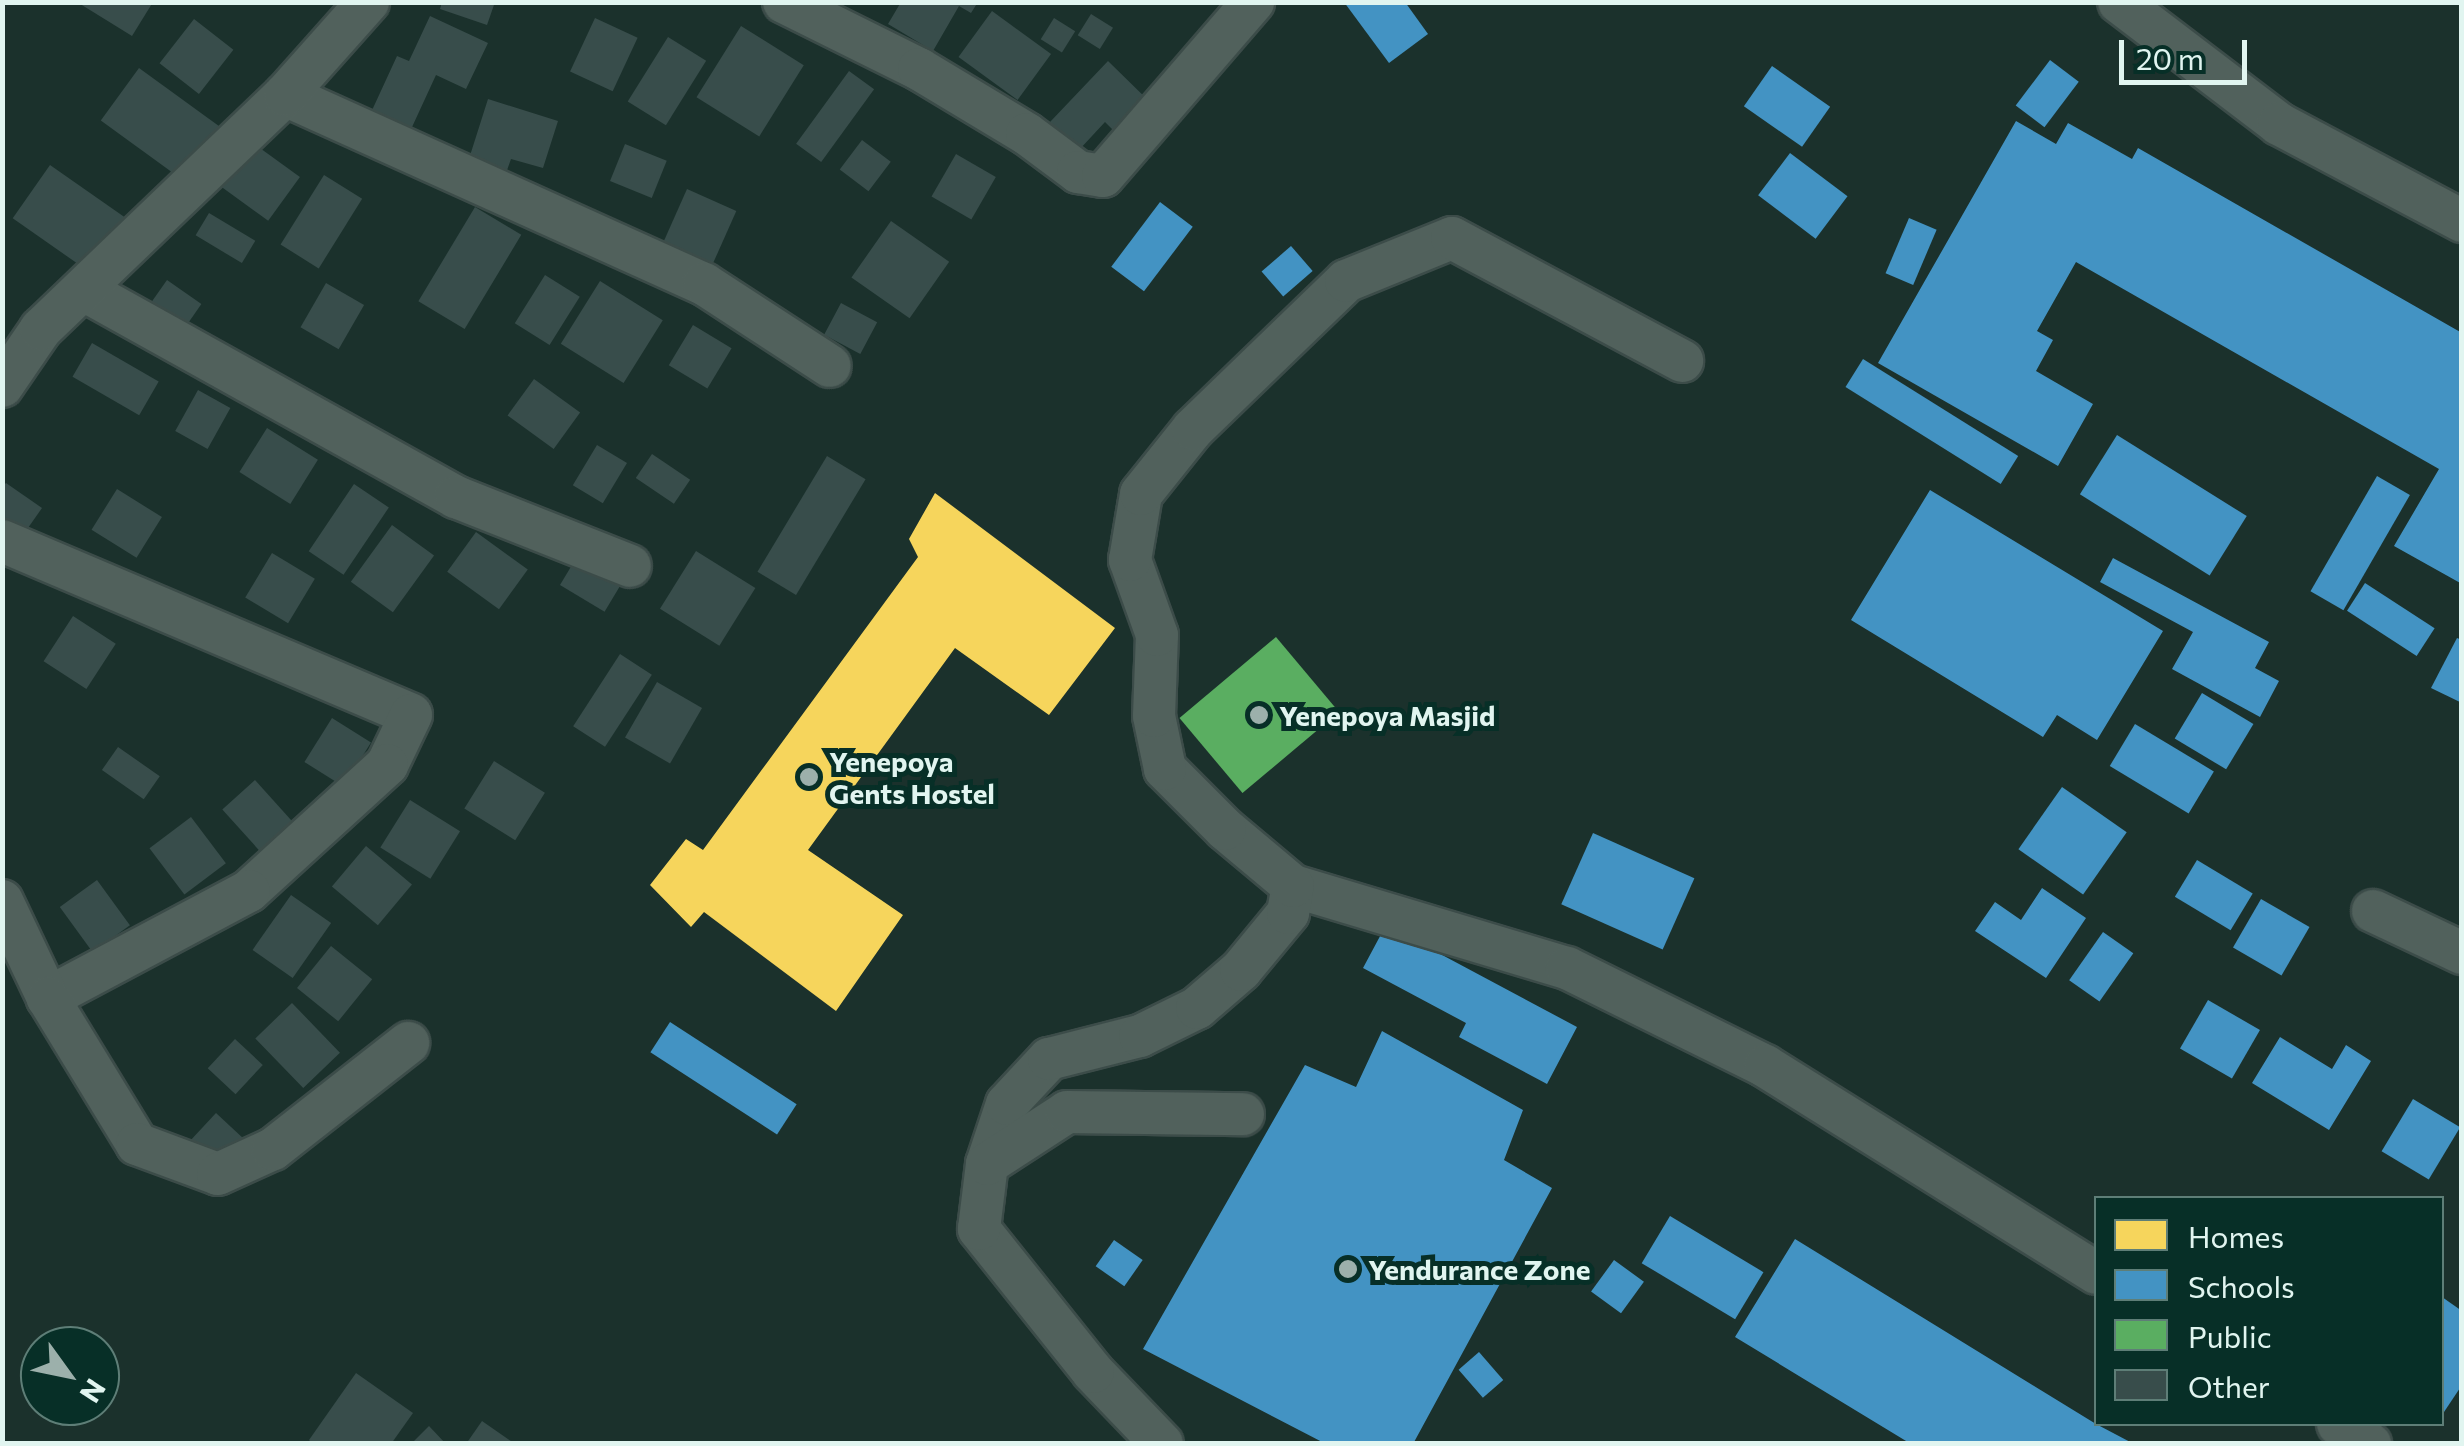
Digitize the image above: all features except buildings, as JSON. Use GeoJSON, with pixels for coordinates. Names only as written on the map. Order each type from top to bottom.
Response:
{"type":"FeatureCollection","features":[{"type":"Feature","properties":{"kind":"street"},"geometry":{"type":"LineString","coordinates":[[2,386],[41,329],[284,96],[368,2]]}},
{"type":"Feature","properties":{"kind":"street"},"geometry":{"type":"LineString","coordinates":[[784,2],[919,69],[1027,134],[1078,172],[1103,176],[1253,2]]}},
{"type":"Feature","properties":{"kind":"street"},"geometry":{"type":"LineString","coordinates":[[2120,2],[2279,124],[2462,221]]}},
{"type":"Feature","properties":{"kind":"street"},"geometry":{"type":"LineString","coordinates":[[284,96],[704,284],[830,366]]}},
{"type":"Feature","properties":{"kind":"street"},"geometry":{"type":"LineString","coordinates":[[1682,360],[1452,238],[1346,281],[1192,429],[1140,494],[1130,560],[1157,635],[1154,716],[1165,769],[1224,829],[1293,886],[1567,968],[1765,1066],[2094,1272]]}},
{"type":"Feature","properties":{"kind":"street"},"geometry":{"type":"LineString","coordinates":[[84,290],[456,497],[630,566]]}},
{"type":"Feature","properties":{"kind":"street"},"geometry":{"type":"LineString","coordinates":[[2,541],[411,715],[387,765],[249,890],[48,998]]}},
{"type":"Feature","properties":{"kind":"street"},"geometry":{"type":"LineString","coordinates":[[1162,1444],[1093,1372],[979,1229],[987,1164],[1007,1104],[1050,1059],[1140,1036],[1197,1008],[1242,970],[1288,913],[1293,886]]}},
{"type":"Feature","properties":{"kind":"street"},"geometry":{"type":"LineString","coordinates":[[2,901],[48,998],[137,1144],[218,1174],[273,1148],[408,1042]]}},
{"type":"Feature","properties":{"kind":"street"},"geometry":{"type":"LineString","coordinates":[[2373,910],[2462,953]]}},
{"type":"Feature","properties":{"kind":"street"},"geometry":{"type":"LineString","coordinates":[[987,1164],[1067,1112],[1243,1114]]}},
{"type":"Feature","properties":{"kind":"street"},"geometry":{"type":"LineString","coordinates":[[2341,1426],[2370,1444]]}},
{"type":"Feature","properties":{"kind":"place","name":"Yenepoya Masjid"},"geometry":{"type":"Point","coordinates":[1259,715]}},
{"type":"Feature","properties":{"kind":"place","name":"Yenepoya Gents Hostel"},"geometry":{"type":"Point","coordinates":[809,777]}},
{"type":"Feature","properties":{"kind":"place","name":"Yendurance Zone"},"geometry":{"type":"Point","coordinates":[1348,1269]}}]}
